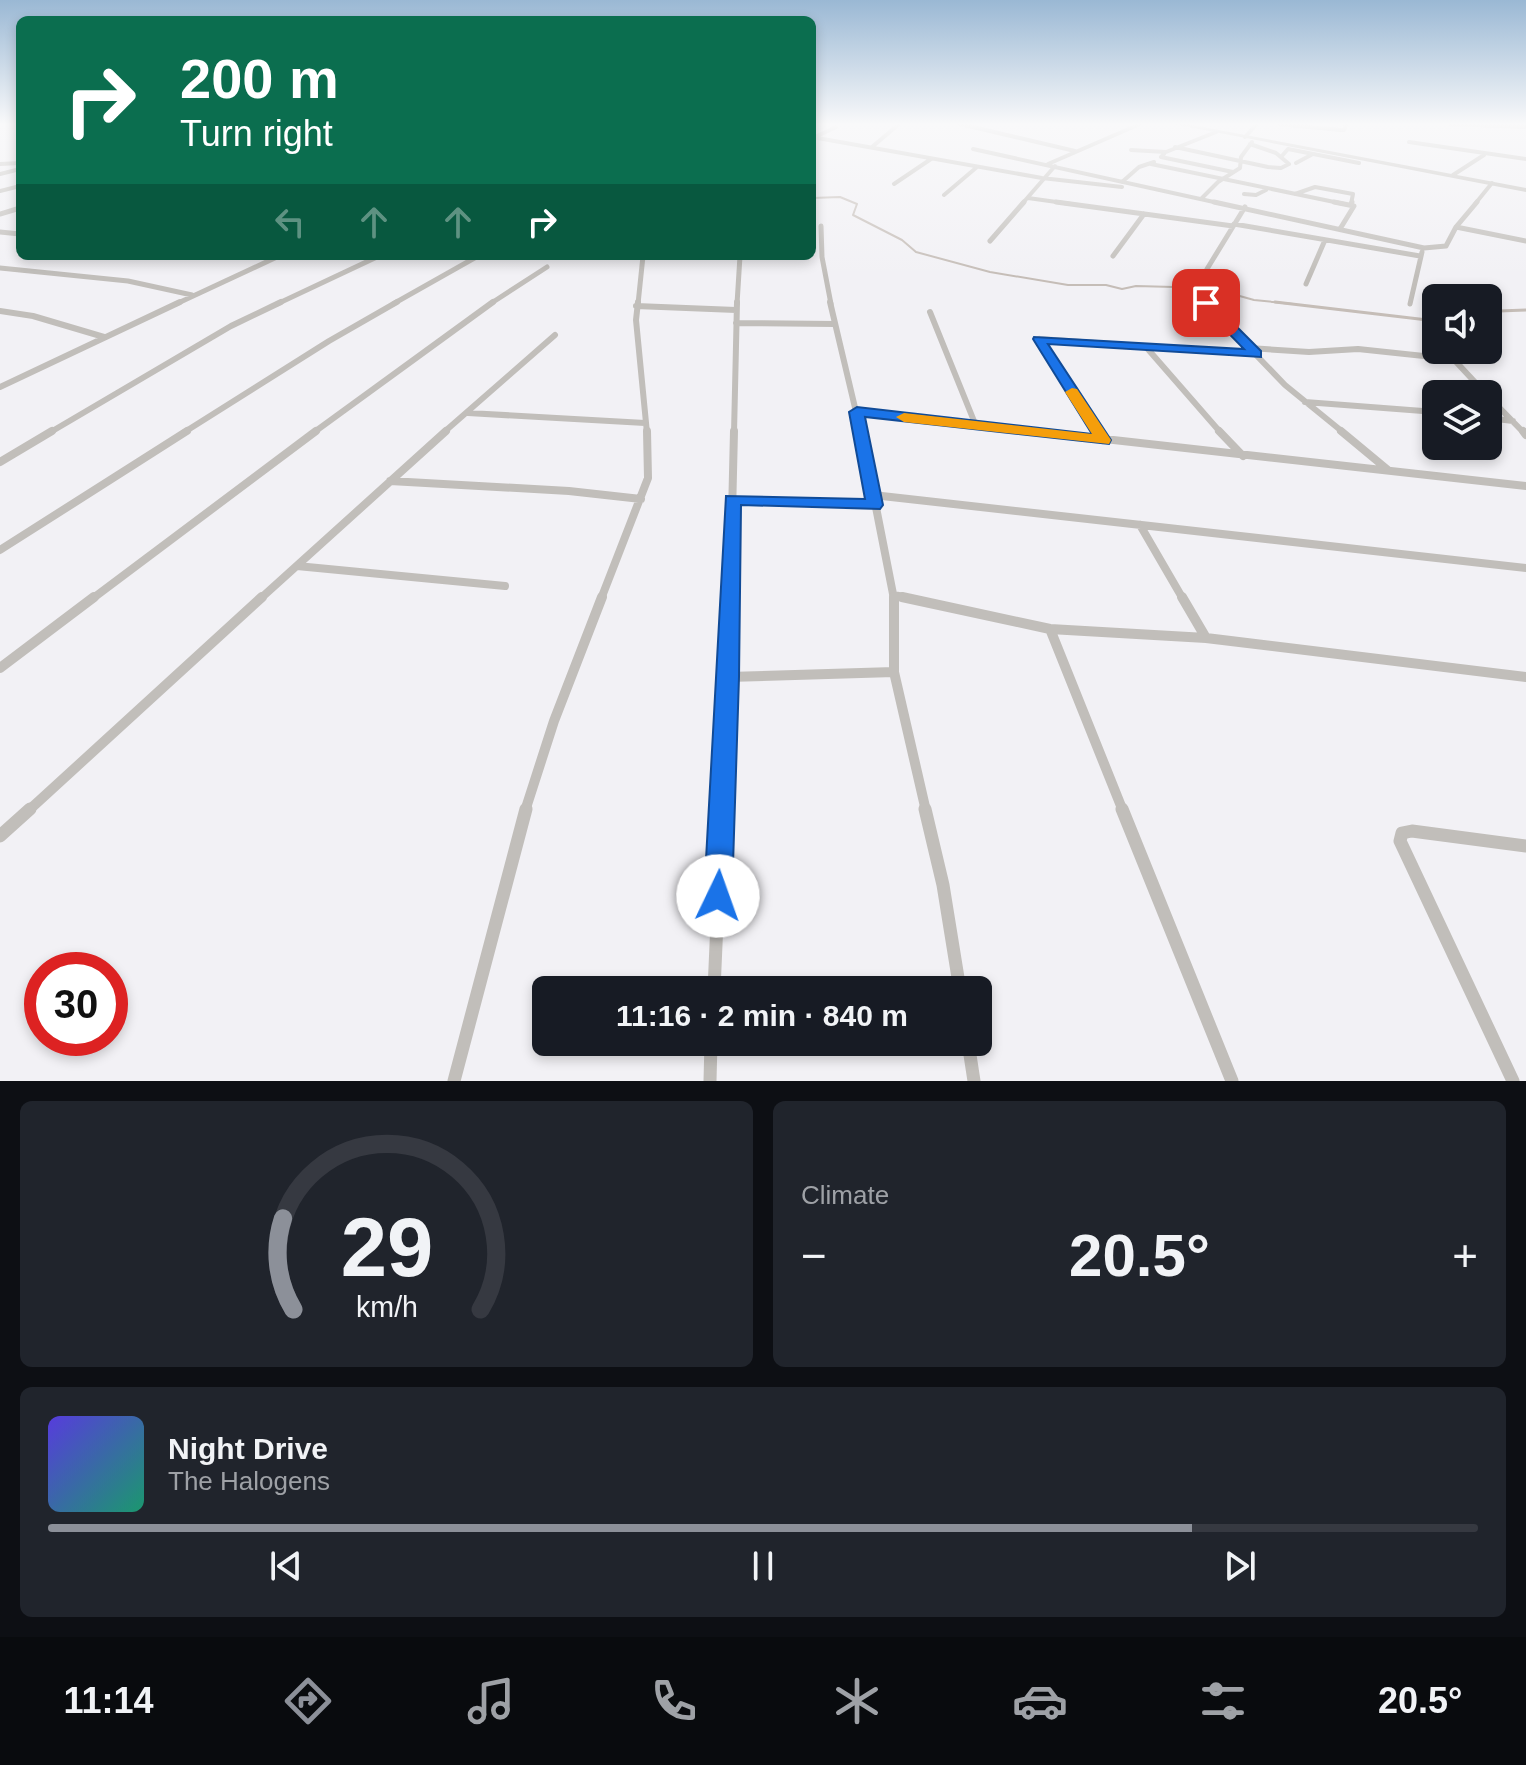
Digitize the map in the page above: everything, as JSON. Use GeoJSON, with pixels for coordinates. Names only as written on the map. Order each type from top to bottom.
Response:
{"type":"FeatureCollection","features":[{"type":"Feature","properties":{"kind":"street"},"geometry":{"type":"LineString","coordinates":[[894,184],[908,174]]}},
{"type":"Feature","properties":{"kind":"street"},"geometry":{"type":"LineString","coordinates":[[944,195],[968,174]]}},
{"type":"Feature","properties":{"kind":"street"},"geometry":{"type":"LineString","coordinates":[[1021,174],[1170,192]]}},
{"type":"Feature","properties":{"kind":"street"},"geometry":{"type":"LineString","coordinates":[[990,241],[1046,174]]}},
{"type":"Feature","properties":{"kind":"street"},"geometry":{"type":"LineString","coordinates":[[1090,174],[1424,248],[1446,246],[1456,227],[1492,183]]}},
{"type":"Feature","properties":{"kind":"street"},"geometry":{"type":"LineString","coordinates":[[1122,182],[1131,174]]}},
{"type":"Feature","properties":{"kind":"street"},"geometry":{"type":"LineString","coordinates":[[1197,174],[1355,207],[1340,229]]}},
{"type":"Feature","properties":{"kind":"street"},"geometry":{"type":"LineString","coordinates":[[1202,198],[1230,174]]}},
{"type":"Feature","properties":{"kind":"street"},"geometry":{"type":"LineString","coordinates":[[1450,174],[1526,190]]}},
{"type":"Feature","properties":{"kind":"street"},"geometry":{"type":"LineString","coordinates":[[1294,194],[1315,187],[1353,194],[1351,205]]}},
{"type":"Feature","properties":{"kind":"street"},"geometry":{"type":"LineString","coordinates":[[1244,194],[1256,195],[1261,190],[1278,191]]}},
{"type":"Feature","properties":{"kind":"street"},"geometry":{"type":"LineString","coordinates":[[1028,198],[1234,225],[1420,256]]}},
{"type":"Feature","properties":{"kind":"street"},"geometry":{"type":"LineString","coordinates":[[1207,269],[1245,207]]}},
{"type":"Feature","properties":{"kind":"street"},"geometry":{"type":"LineString","coordinates":[[1113,256],[1144,214]]}},
{"type":"Feature","properties":{"kind":"street"},"geometry":{"type":"LineString","coordinates":[[821,226],[822,257],[834,324],[857,412],[894,595],[894,672],[943,885],[958,976]]}},
{"type":"Feature","properties":{"kind":"street"},"geometry":{"type":"LineString","coordinates":[[1456,227],[1526,241]]}},
{"type":"Feature","properties":{"kind":"street"},"geometry":{"type":"LineString","coordinates":[[1354,244],[1358,234]]}},
{"type":"Feature","properties":{"kind":"street"},"geometry":{"type":"LineString","coordinates":[[1306,284],[1325,240]]}},
{"type":"Feature","properties":{"kind":"street"},"geometry":{"type":"LineString","coordinates":[[1410,305],[1424,248]]}},
{"type":"Feature","properties":{"kind":"street"},"geometry":{"type":"LineString","coordinates":[[0,387],[270,260]]}},
{"type":"Feature","properties":{"kind":"street"},"geometry":{"type":"LineString","coordinates":[[0,462],[231,326],[371,260]]}},
{"type":"Feature","properties":{"kind":"street"},"geometry":{"type":"LineString","coordinates":[[0,550],[329,341],[471,260]]}},
{"type":"Feature","properties":{"kind":"street"},"geometry":{"type":"LineString","coordinates":[[454,1081],[516,840],[554,721],[648,478],[636,306],[642,260]]}},
{"type":"Feature","properties":{"kind":"street"},"geometry":{"type":"LineString","coordinates":[[715,976],[728,677],[740,260]]}},
{"type":"Feature","properties":{"kind":"street"},"geometry":{"type":"LineString","coordinates":[[0,668],[258,473],[502,296],[547,267]]}},
{"type":"Feature","properties":{"kind":"street"},"geometry":{"type":"LineString","coordinates":[[0,268],[128,281],[193,295]]}},
{"type":"Feature","properties":{"kind":"street"},"geometry":{"type":"LineString","coordinates":[[1206,303],[1304,402],[1390,471]]}},
{"type":"Feature","properties":{"kind":"street"},"geometry":{"type":"LineString","coordinates":[[636,306],[736,310]]}},
{"type":"Feature","properties":{"kind":"street"},"geometry":{"type":"LineString","coordinates":[[0,311],[33,316],[105,337]]}},
{"type":"Feature","properties":{"kind":"street"},"geometry":{"type":"LineString","coordinates":[[930,312],[976,426]]}},
{"type":"Feature","properties":{"kind":"street"},"geometry":{"type":"LineString","coordinates":[[736,323],[834,324]]}},
{"type":"Feature","properties":{"kind":"street"},"geometry":{"type":"LineString","coordinates":[[0,836],[555,335]]}},
{"type":"Feature","properties":{"kind":"street"},"geometry":{"type":"LineString","coordinates":[[1103,440],[1039,339],[1256,354]]}},
{"type":"Feature","properties":{"kind":"street"},"geometry":{"type":"LineString","coordinates":[[1146,347],[1189,400],[1244,457]]}},
{"type":"Feature","properties":{"kind":"street"},"geometry":{"type":"LineString","coordinates":[[1249,348],[1324,352],[1358,349],[1422,356]]}},
{"type":"Feature","properties":{"kind":"street"},"geometry":{"type":"LineString","coordinates":[[1457,364],[1472,380]]}},
{"type":"Feature","properties":{"kind":"street"},"geometry":{"type":"LineString","coordinates":[[0,381],[10,382]]}},
{"type":"Feature","properties":{"kind":"street"},"geometry":{"type":"LineString","coordinates":[[1304,402],[1422,411]]}},
{"type":"Feature","properties":{"kind":"street"},"geometry":{"type":"LineString","coordinates":[[1502,410],[1526,435]]}},
{"type":"Feature","properties":{"kind":"street"},"geometry":{"type":"LineString","coordinates":[[857,412],[1526,486]]}},
{"type":"Feature","properties":{"kind":"street"},"geometry":{"type":"LineString","coordinates":[[468,413],[645,423]]}},
{"type":"Feature","properties":{"kind":"street"},"geometry":{"type":"LineString","coordinates":[[1502,420],[1513,421]]}},
{"type":"Feature","properties":{"kind":"street"},"geometry":{"type":"LineString","coordinates":[[390,481],[569,491],[641,499]]}},
{"type":"Feature","properties":{"kind":"street"},"geometry":{"type":"LineString","coordinates":[[732,500],[874,500],[1140,525],[1526,568]]}},
{"type":"Feature","properties":{"kind":"street"},"geometry":{"type":"LineString","coordinates":[[1140,525],[1206,638]]}},
{"type":"Feature","properties":{"kind":"street"},"geometry":{"type":"LineString","coordinates":[[297,566],[505,586]]}},
{"type":"Feature","properties":{"kind":"street"},"geometry":{"type":"LineString","coordinates":[[894,595],[1050,629],[1206,638],[1526,677]]}},
{"type":"Feature","properties":{"kind":"street"},"geometry":{"type":"LineString","coordinates":[[1050,629],[1232,1081]]}},
{"type":"Feature","properties":{"kind":"street"},"geometry":{"type":"LineString","coordinates":[[728,677],[894,672]]}},
{"type":"Feature","properties":{"kind":"street"},"geometry":{"type":"LineString","coordinates":[[1513,1081],[1400,841],[1402,833],[1412,831],[1526,846]]}},
{"type":"Feature","properties":{"kind":"street"},"geometry":{"type":"LineString","coordinates":[[710,1081],[711,1056]]}},
{"type":"Feature","properties":{"kind":"street"},"geometry":{"type":"LineString","coordinates":[[970,1056],[974,1081]]}},
{"type":"Feature","properties":{"kind":"waterway"},"geometry":{"type":"LineString","coordinates":[[816,198],[840,197],[857,204],[853,215],[902,240],[916,252],[990,272],[1068,285],[1106,285],[1122,289],[1136,286],[1211,288],[1254,300],[1285,303]]}},
{"type":"Feature","properties":{"kind":"waterway"},"geometry":{"type":"LineString","coordinates":[[1275,302],[1285,303]]}},
{"type":"Feature","properties":{"kind":"waterway"},"geometry":{"type":"LineString","coordinates":[[1285,303],[1293,304]]}},
{"type":"Feature","properties":{"kind":"waterway"},"geometry":{"type":"LineString","coordinates":[[1285,303],[1422,319]]}},
{"type":"Feature","properties":{"kind":"waterway"},"geometry":{"type":"LineString","coordinates":[[1502,311],[1526,310]]}},
{"type":"Feature","properties":{"kind":"slow traffic"},"geometry":{"type":"LineString","coordinates":[[904,417],[1103,440],[1072,392]]}},
{"type":"Feature","properties":{"kind":"route"},"geometry":{"type":"LineString","coordinates":[[718,896],[732,500],[874,505],[857,412],[1103,440],[1039,339],[1256,354],[1206,303]]}}]}
